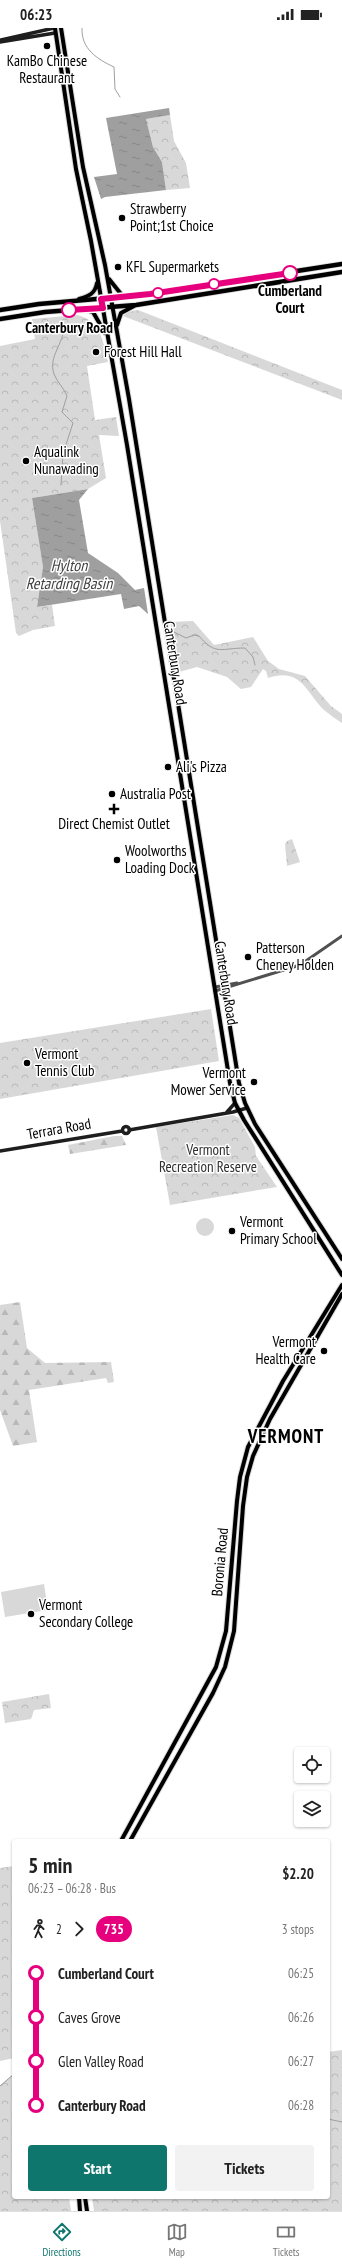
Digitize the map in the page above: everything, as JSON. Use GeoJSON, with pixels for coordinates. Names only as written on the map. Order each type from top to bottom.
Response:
{"type":"FeatureCollection","features":[{"type":"Feature","properties":{"kind":"highway"},"geometry":{"type":"LineString","coordinates":[[0,310],[32,304],[128,297],[342,264]]}},
{"type":"Feature","properties":{"kind":"highway"},"geometry":{"type":"LineString","coordinates":[[0,319],[45,312],[113,308],[136,305],[342,272]]}},
{"type":"Feature","properties":{"kind":"main road"},"geometry":{"type":"LineString","coordinates":[[0,42],[55,29],[62,29]]}},
{"type":"Feature","properties":{"kind":"main road"},"geometry":{"type":"LineString","coordinates":[[0,42],[14,36],[22,39],[55,29]]}},
{"type":"Feature","properties":{"kind":"main road","name":"Canterbury Road"},"geometry":{"type":"LineString","coordinates":[[55,29],[76,169],[103,308],[127,446],[228,1075],[239,1110],[342,1275]]}},
{"type":"Feature","properties":{"kind":"main road","name":"Canterbury Road"},"geometry":{"type":"LineString","coordinates":[[62,29],[83,167],[107,275],[136,444],[237,1073],[247,1108],[255,1124],[342,1259]]}},
{"type":"Feature","properties":{"kind":"main road"},"geometry":{"type":"LineString","coordinates":[[107,275],[121,294],[128,297]]}},
{"type":"Feature","properties":{"kind":"main road"},"geometry":{"type":"LineString","coordinates":[[72,301],[91,295],[96,288],[97,278]]}},
{"type":"Feature","properties":{"kind":"main road"},"geometry":{"type":"LineString","coordinates":[[116,328],[120,314],[136,305]]}},
{"type":"Feature","properties":{"kind":"main road"},"geometry":{"type":"LineString","coordinates":[[85,310],[93,312],[109,341]]}},
{"type":"Feature","properties":{"kind":"main road"},"geometry":{"type":"LineString","coordinates":[[127,446],[136,444]]}},
{"type":"Feature","properties":{"kind":"main road"},"geometry":{"type":"LineString","coordinates":[[186,811],[194,802]]}},
{"type":"Feature","properties":{"kind":"main road"},"geometry":{"type":"LineString","coordinates":[[186,811],[195,811]]}},
{"type":"Feature","properties":{"kind":"main road"},"geometry":{"type":"LineString","coordinates":[[226,1113],[236,1103]]}},
{"type":"Feature","properties":{"kind":"main road"},"geometry":{"type":"LineString","coordinates":[[226,1113],[247,1108]]}},
{"type":"Feature","properties":{"kind":"main road","name":"Terrara Road"},"geometry":{"type":"LineString","coordinates":[[0,1152],[122,1131],[127,1134],[129,1130],[226,1113]]}},
{"type":"Feature","properties":{"kind":"main road","name":"Boronia Road"},"geometry":{"type":"LineString","coordinates":[[122,1839],[216,1667],[226,1631],[240,1477],[248,1447],[283,1381],[342,1285]]}},
{"type":"Feature","properties":{"kind":"main road","name":"Boronia Road"},"geometry":{"type":"LineString","coordinates":[[131,1839],[213,1693],[225,1667],[234,1632],[247,1477],[258,1441],[340,1300],[342,1294]]}},
{"type":"Feature","properties":{"kind":"main road"},"geometry":{"type":"LineString","coordinates":[[264,1416],[270,1419]]}},
{"type":"Feature","properties":{"kind":"main road"},"geometry":{"type":"LineString","coordinates":[[233,1548],[240,1549]]}},
{"type":"Feature","properties":{"kind":"main road"},"geometry":{"type":"LineString","coordinates":[[231,1571],[238,1571]]}},
{"type":"Feature","properties":{"kind":"main road"},"geometry":{"type":"LineString","coordinates":[[128,1828],[135,1832]]}},
{"type":"Feature","properties":{"kind":"main road"},"geometry":{"type":"LineString","coordinates":[[79,2199],[80,2211]]}},
{"type":"Feature","properties":{"kind":"main road"},"geometry":{"type":"LineString","coordinates":[[85,2199],[87,2211]]}},
{"type":"Feature","properties":{"kind":"street"},"geometry":{"type":"LineString","coordinates":[[215,989],[300,965],[342,936]]}},
{"type":"Feature","properties":{"kind":"green space"},"geometry":{"type":"Polygon","coordinates":[[[170,115],[174,141],[186,163],[190,188],[166,190],[162,162],[153,147],[146,119],[170,115]]]}},
{"type":"Feature","properties":{"kind":"green space"},"geometry":{"type":"Polygon","coordinates":[[[138,310],[342,390],[342,400],[123,316],[128,312],[138,310]]]}},
{"type":"Feature","properties":{"kind":"green space"},"geometry":{"type":"Polygon","coordinates":[[[77,315],[91,322],[100,333],[108,362],[87,366],[95,420],[116,417],[119,436],[99,435],[106,478],[88,489],[32,498],[43,567],[37,607],[52,605],[55,626],[33,630],[19,636],[16,633],[0,521],[0,346],[35,339],[32,319],[77,315]]]}},
{"type":"Feature","properties":{"kind":"green space"},"geometry":{"type":"Polygon","coordinates":[[[193,621],[214,645],[253,637],[268,661],[279,669],[305,676],[331,706],[342,714],[342,723],[324,710],[302,684],[289,676],[268,678],[266,671],[263,669],[251,687],[241,689],[227,677],[197,667],[179,672],[170,622],[193,621]]]}},
{"type":"Feature","properties":{"kind":"green space"},"geometry":{"type":"Polygon","coordinates":[[[292,839],[300,862],[287,866],[285,844],[287,841],[292,839]]]}},
{"type":"Feature","properties":{"kind":"green space"},"geometry":{"type":"Polygon","coordinates":[[[211,1009],[219,1061],[0,1099],[0,1043],[211,1009]]]}},
{"type":"Feature","properties":{"kind":"green space","name":"Vermont Recreation Reserve"},"geometry":{"type":"Polygon","coordinates":[[[233,1115],[239,1118],[255,1147],[256,1156],[277,1187],[170,1205],[156,1127],[233,1115]]]}},
{"type":"Feature","properties":{"kind":"green space"},"geometry":{"type":"Polygon","coordinates":[[[114,1136],[122,1136],[126,1145],[70,1154],[68,1145],[114,1136]]]}},
{"type":"Feature","properties":{"kind":"green space"},"geometry":{"type":"Polygon","coordinates":[[[205,1218],[211,1221],[214,1227],[211,1233],[205,1236],[199,1233],[196,1227],[199,1221],[205,1218]]]}},
{"type":"Feature","properties":{"kind":"green space"},"geometry":{"type":"Polygon","coordinates":[[[20,1302],[27,1348],[45,1363],[111,1362],[114,1382],[108,1383],[106,1378],[29,1390],[37,1442],[13,1446],[0,1410],[0,1305],[20,1302]]]}},
{"type":"Feature","properties":{"kind":"green space"},"geometry":{"type":"Polygon","coordinates":[[[44,1584],[48,1610],[5,1617],[1,1592],[44,1584]]]}},
{"type":"Feature","properties":{"kind":"green space"},"geometry":{"type":"Polygon","coordinates":[[[49,1694],[51,1708],[34,1710],[31,1719],[5,1723],[2,1702],[49,1694]]]}},
{"type":"Feature","properties":{"kind":"green space"},"geometry":{"type":"Polygon","coordinates":[[[12,1866],[12,2058],[0,2061],[0,1868],[12,1866]]]}},
{"type":"Feature","properties":{"kind":"green space"},"geometry":{"type":"Polygon","coordinates":[[[342,2050],[342,2211],[94,2211],[92,2199],[330,2199],[330,2052],[342,2050]]]}},
{"type":"Feature","properties":{"kind":"green space"},"geometry":{"type":"Polygon","coordinates":[[[12,2075],[12,2199],[69,2199],[71,2211],[0,2211],[0,2086],[12,2075]]]}},
{"type":"Feature","properties":{"kind":"water"},"geometry":{"type":"Polygon","coordinates":[[[169,108],[170,115],[146,119],[153,147],[162,162],[166,190],[105,197],[101,199],[94,177],[117,174],[106,118],[169,108]]]}},
{"type":"Feature","properties":{"kind":"water","name":"Hylton Retarding Basin"},"geometry":{"type":"Polygon","coordinates":[[[88,489],[79,500],[88,553],[118,573],[135,590],[144,588],[148,614],[139,606],[124,609],[121,594],[37,607],[43,567],[32,498],[88,489]]]}},
{"type":"Feature","properties":{"kind":"waterway"},"geometry":{"type":"LineString","coordinates":[[82,28],[84,42],[91,52],[96,57],[114,67],[115,89],[120,97]]}},
{"type":"Feature","properties":{"kind":"waterway"},"geometry":{"type":"LineString","coordinates":[[61,485],[63,454],[73,423],[62,412],[67,396],[55,377],[53,368],[53,361],[62,339],[64,326]]}},
{"type":"Feature","properties":{"kind":"waterway"},"geometry":{"type":"LineString","coordinates":[[174,632],[186,638],[194,635],[199,636],[210,646],[219,650],[245,648],[253,657],[255,665]]}},
{"type":"Feature","properties":{"kind":"waterway"},"geometry":{"type":"LineString","coordinates":[[0,2086],[12,2076]]}},
{"type":"Feature","properties":{"kind":"waterway"},"geometry":{"type":"LineString","coordinates":[[330,2119],[342,2122]]}},
{"type":"Feature","properties":{"kind":"bus line","name":"735"},"geometry":{"type":"LineString","coordinates":[[69,310],[103,308],[101,299],[136,296],[290,273]]}},
{"type":"Feature","properties":{"kind":"place","name":"KamBo Chinese Restaurant"},"geometry":{"type":"Point","coordinates":[47,46]}},
{"type":"Feature","properties":{"kind":"place","name":"Strawberry Point;1st Choice"},"geometry":{"type":"Point","coordinates":[122,218]}},
{"type":"Feature","properties":{"kind":"place","name":"KFL Supermarkets"},"geometry":{"type":"Point","coordinates":[118,267]}},
{"type":"Feature","properties":{"kind":"place","name":"Cumberland Court"},"geometry":{"type":"Point","coordinates":[290,273]}},
{"type":"Feature","properties":{"kind":"place","name":"Canterbury Road"},"geometry":{"type":"Point","coordinates":[69,310]}},
{"type":"Feature","properties":{"kind":"place","name":"Forest Hill Hall"},"geometry":{"type":"Point","coordinates":[96,352]}},
{"type":"Feature","properties":{"kind":"place","name":"Aqualink Nunawading"},"geometry":{"type":"Point","coordinates":[26,461]}},
{"type":"Feature","properties":{"kind":"place","name":"Ali's Pizza"},"geometry":{"type":"Point","coordinates":[168,767]}},
{"type":"Feature","properties":{"kind":"place","name":"Australia Post"},"geometry":{"type":"Point","coordinates":[112,794]}},
{"type":"Feature","properties":{"kind":"place","name":"Direct Chemist Outlet"},"geometry":{"type":"Point","coordinates":[114,809]}},
{"type":"Feature","properties":{"kind":"place","name":"Woolworths Loading Dock"},"geometry":{"type":"Point","coordinates":[117,860]}},
{"type":"Feature","properties":{"kind":"place","name":"Patterson Cheney Holden"},"geometry":{"type":"Point","coordinates":[248,957]}},
{"type":"Feature","properties":{"kind":"place","name":"Vermont Tennis Club"},"geometry":{"type":"Point","coordinates":[27,1063]}},
{"type":"Feature","properties":{"kind":"place","name":"Vermont Mower Service"},"geometry":{"type":"Point","coordinates":[254,1082]}},
{"type":"Feature","properties":{"kind":"place","name":"Vermont Primary School"},"geometry":{"type":"Point","coordinates":[232,1231]}},
{"type":"Feature","properties":{"kind":"place","name":"Vermont Health Care"},"geometry":{"type":"Point","coordinates":[324,1351]}},
{"type":"Feature","properties":{"kind":"place","name":"Vermont Secondary College"},"geometry":{"type":"Point","coordinates":[31,1614]}},
{"type":"Feature","properties":{"kind":"district","name":"VERMONT"},"geometry":{"type":"Point","coordinates":[286,1436]}}]}
